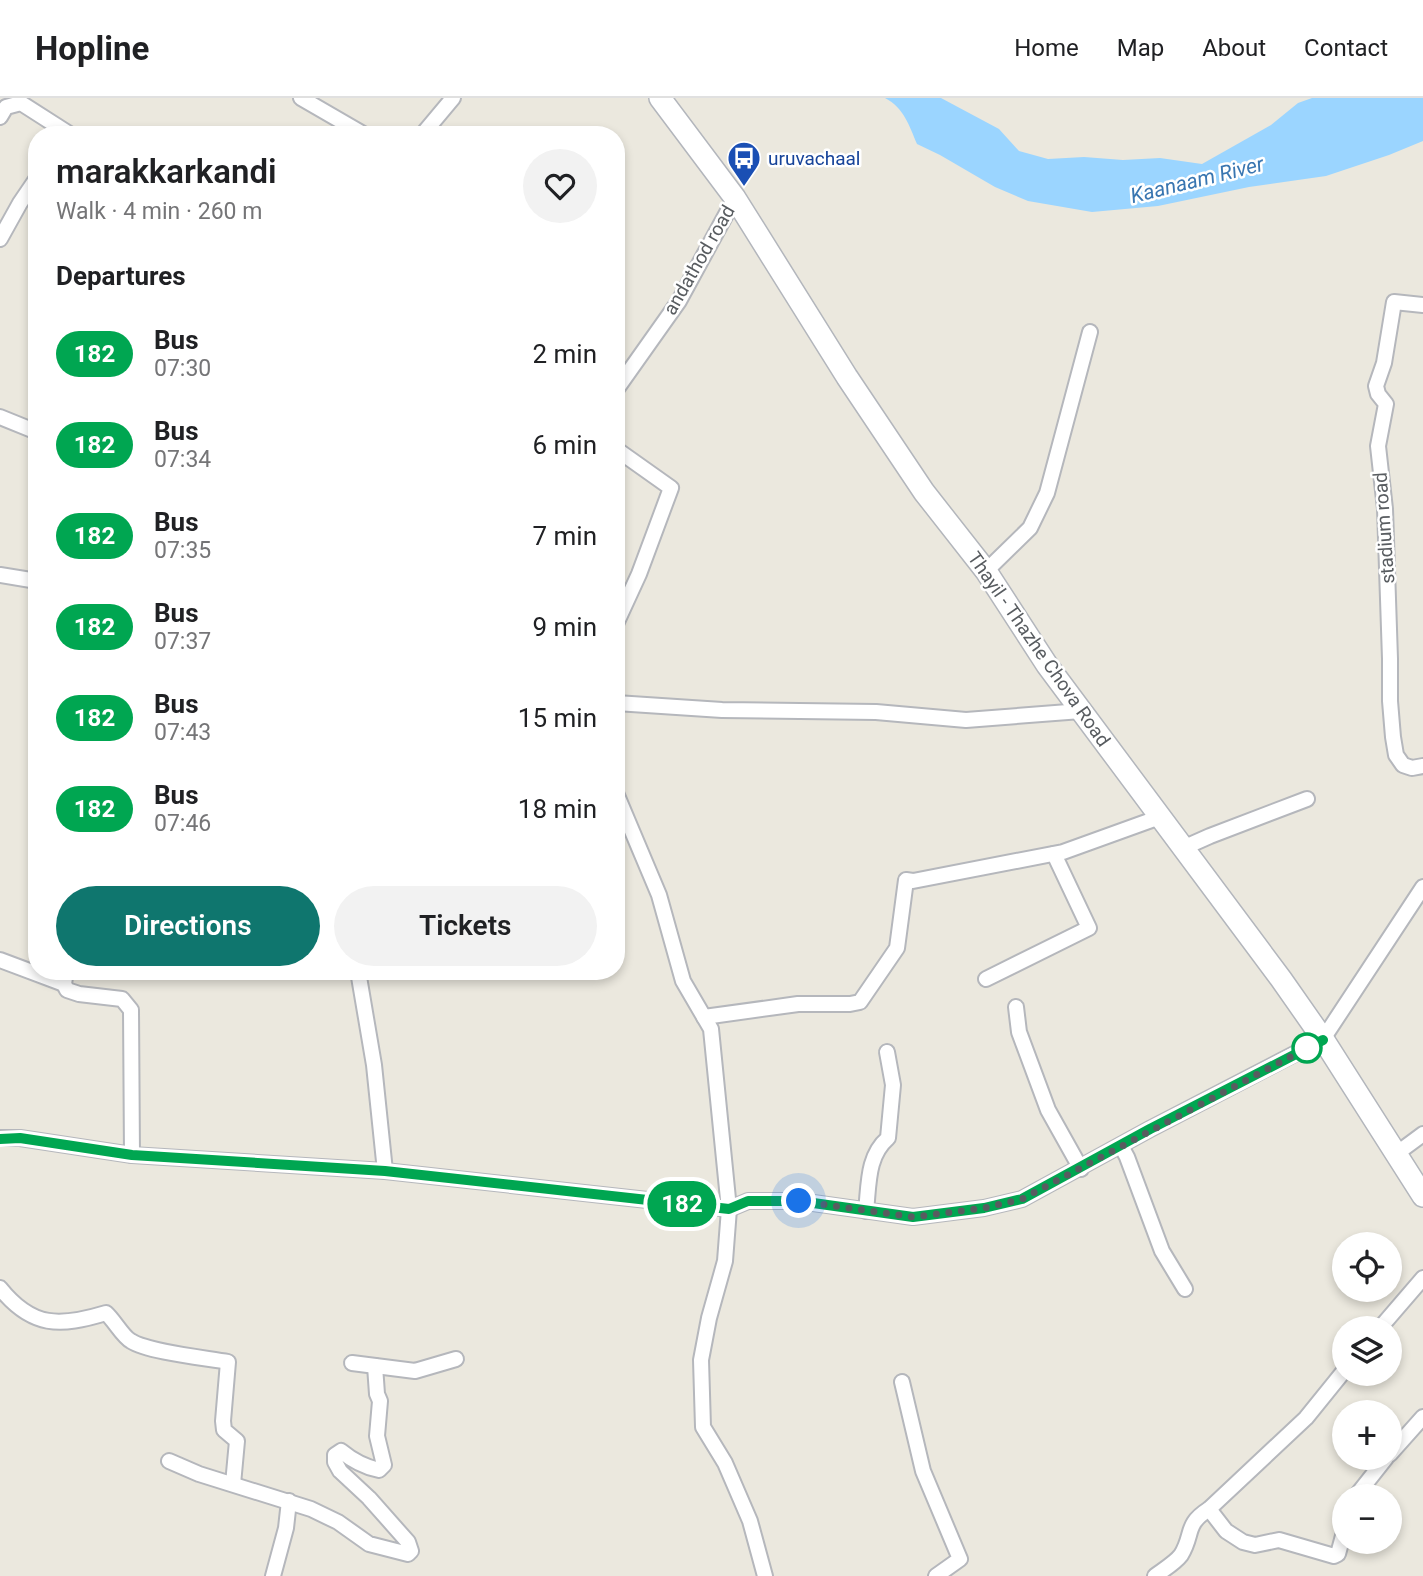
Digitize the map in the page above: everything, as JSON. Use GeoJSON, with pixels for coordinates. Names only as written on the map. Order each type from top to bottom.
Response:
{"type":"FeatureCollection","features":[{"type":"Feature","properties":{"kind":"street"},"geometry":{"type":"LineString","coordinates":[[301,98],[349,126]]}},
{"type":"Feature","properties":{"kind":"street"},"geometry":{"type":"LineString","coordinates":[[430,126],[453,98]]}},
{"type":"Feature","properties":{"kind":"street","name":"Thayil - Thazhe Chova Road"},"geometry":{"type":"LineString","coordinates":[[660,98],[735,198],[847,377],[924,492],[986,571],[1046,665],[1323,1040],[1423,1196]]}},
{"type":"Feature","properties":{"kind":"street"},"geometry":{"type":"LineString","coordinates":[[0,117],[6,107],[21,103],[57,126]]}},
{"type":"Feature","properties":{"kind":"street"},"geometry":{"type":"LineString","coordinates":[[0,239],[28,191]]}},
{"type":"Feature","properties":{"kind":"street","name":"andathod road"},"geometry":{"type":"LineString","coordinates":[[625,377],[679,301],[735,198]]}},
{"type":"Feature","properties":{"kind":"street","name":"stadium road"},"geometry":{"type":"LineString","coordinates":[[1423,305],[1394,302],[1384,363],[1377,386],[1378,394],[1386,404],[1378,446],[1385,509],[1392,737],[1396,755],[1403,765],[1412,768],[1423,766]]}},
{"type":"Feature","properties":{"kind":"street"},"geometry":{"type":"LineString","coordinates":[[986,571],[1030,528],[1047,494],[1090,332]]}},
{"type":"Feature","properties":{"kind":"street"},"geometry":{"type":"LineString","coordinates":[[0,417],[28,428]]}},
{"type":"Feature","properties":{"kind":"street"},"geometry":{"type":"LineString","coordinates":[[625,455],[671,488],[625,604]]}},
{"type":"Feature","properties":{"kind":"street"},"geometry":{"type":"LineString","coordinates":[[0,575],[28,580]]}},
{"type":"Feature","properties":{"kind":"street"},"geometry":{"type":"LineString","coordinates":[[625,704],[722,710],[876,712],[966,720],[1081,711]]}},
{"type":"Feature","properties":{"kind":"street"},"geometry":{"type":"LineString","coordinates":[[1183,848],[1307,799]]}},
{"type":"Feature","properties":{"kind":"street"},"geometry":{"type":"LineString","coordinates":[[625,814],[659,895],[683,981],[711,1029],[729,1209],[725,1261],[709,1318],[701,1360],[703,1427],[725,1463],[750,1521],[765,1576]]}},
{"type":"Feature","properties":{"kind":"street"},"geometry":{"type":"LineString","coordinates":[[704,1017],[798,1004],[860,1002],[897,948],[906,880],[978,870],[1054,854],[1160,817]]}},
{"type":"Feature","properties":{"kind":"street"},"geometry":{"type":"LineString","coordinates":[[986,979],[1088,928],[1054,854]]}},
{"type":"Feature","properties":{"kind":"street"},"geometry":{"type":"LineString","coordinates":[[0,1139],[20,1138],[132,1155],[385,1171],[729,1209],[748,1201],[799,1201],[913,1217],[984,1208],[1022,1199],[1323,1040],[1423,887]]}},
{"type":"Feature","properties":{"kind":"street"},"geometry":{"type":"LineString","coordinates":[[0,960],[28,968]]}},
{"type":"Feature","properties":{"kind":"street"},"geometry":{"type":"LineString","coordinates":[[65,980],[67,990],[79,995],[122,999],[131,1010],[132,1155]]}},
{"type":"Feature","properties":{"kind":"street"},"geometry":{"type":"LineString","coordinates":[[360,980],[374,1065],[385,1171]]}},
{"type":"Feature","properties":{"kind":"street"},"geometry":{"type":"LineString","coordinates":[[1016,1007],[1018,1032],[1048,1110],[1081,1169]]}},
{"type":"Feature","properties":{"kind":"street"},"geometry":{"type":"LineString","coordinates":[[866,1211],[873,1159],[880,1145],[888,1138],[892,1085],[887,1052]]}},
{"type":"Feature","properties":{"kind":"street"},"geometry":{"type":"LineString","coordinates":[[1396,1154],[1423,1134]]}},
{"type":"Feature","properties":{"kind":"street"},"geometry":{"type":"LineString","coordinates":[[1121,1146],[1162,1251],[1185,1289]]}},
{"type":"Feature","properties":{"kind":"street"},"geometry":{"type":"LineString","coordinates":[[1390,1316],[1423,1278]]}},
{"type":"Feature","properties":{"kind":"street"},"geometry":{"type":"LineString","coordinates":[[0,1288],[11,1302],[34,1318],[62,1323],[106,1313],[129,1340],[136,1343],[228,1363],[223,1421],[224,1430],[237,1441],[233,1484]]}},
{"type":"Feature","properties":{"kind":"street"},"geometry":{"type":"LineString","coordinates":[[352,1363],[415,1371],[456,1359]]}},
{"type":"Feature","properties":{"kind":"street"},"geometry":{"type":"LineString","coordinates":[[169,1461],[199,1474],[311,1509],[338,1522],[369,1544],[408,1554],[411,1551],[408,1542],[369,1498],[340,1471],[335,1462],[335,1455],[341,1451],[356,1462],[371,1468],[379,1470],[384,1465],[377,1436],[380,1401],[375,1366]]}},
{"type":"Feature","properties":{"kind":"street"},"geometry":{"type":"LineString","coordinates":[[902,1382],[923,1471],[960,1559],[936,1576]]}},
{"type":"Feature","properties":{"kind":"street"},"geometry":{"type":"LineString","coordinates":[[1155,1576],[1180,1557],[1191,1525],[1198,1516],[1209,1509],[1306,1418],[1332,1386]]}},
{"type":"Feature","properties":{"kind":"street"},"geometry":{"type":"LineString","coordinates":[[1402,1441],[1423,1417]]}},
{"type":"Feature","properties":{"kind":"street"},"geometry":{"type":"LineString","coordinates":[[1365,1484],[1377,1470]]}},
{"type":"Feature","properties":{"kind":"street"},"geometry":{"type":"LineString","coordinates":[[273,1576],[286,1528],[289,1502]]}},
{"type":"Feature","properties":{"kind":"street"},"geometry":{"type":"LineString","coordinates":[[1209,1509],[1233,1538],[1255,1545],[1279,1540],[1334,1556],[1338,1554]]}},
{"type":"Feature","properties":{"kind":"water","name":"Kaanaam River"},"geometry":{"type":"Polygon","coordinates":[[[885,98],[941,98],[999,129],[1019,151],[1048,159],[1160,158],[1202,164],[1271,125],[1298,103],[1312,98],[1423,98],[1423,141],[1326,176],[1249,187],[1158,206],[1092,212],[1028,201],[995,187],[917,144],[901,112],[885,98]]]}},
{"type":"Feature","properties":{"kind":"bus line","name":"182"},"geometry":{"type":"LineString","coordinates":[[0,1139],[20,1138],[132,1155],[385,1171],[729,1209],[748,1201],[799,1201],[913,1217],[984,1208],[1022,1199],[1150,1129],[1323,1040]]}},
{"type":"Feature","properties":{"kind":"place","name":"uruvachaal"},"geometry":{"type":"Point","coordinates":[744,188]}},
{"type":"Feature","properties":{"kind":"route"},"geometry":{"type":"LineString","coordinates":[[799,1201],[913,1217],[984,1208],[1022,1199],[1307,1048]]}}]}
